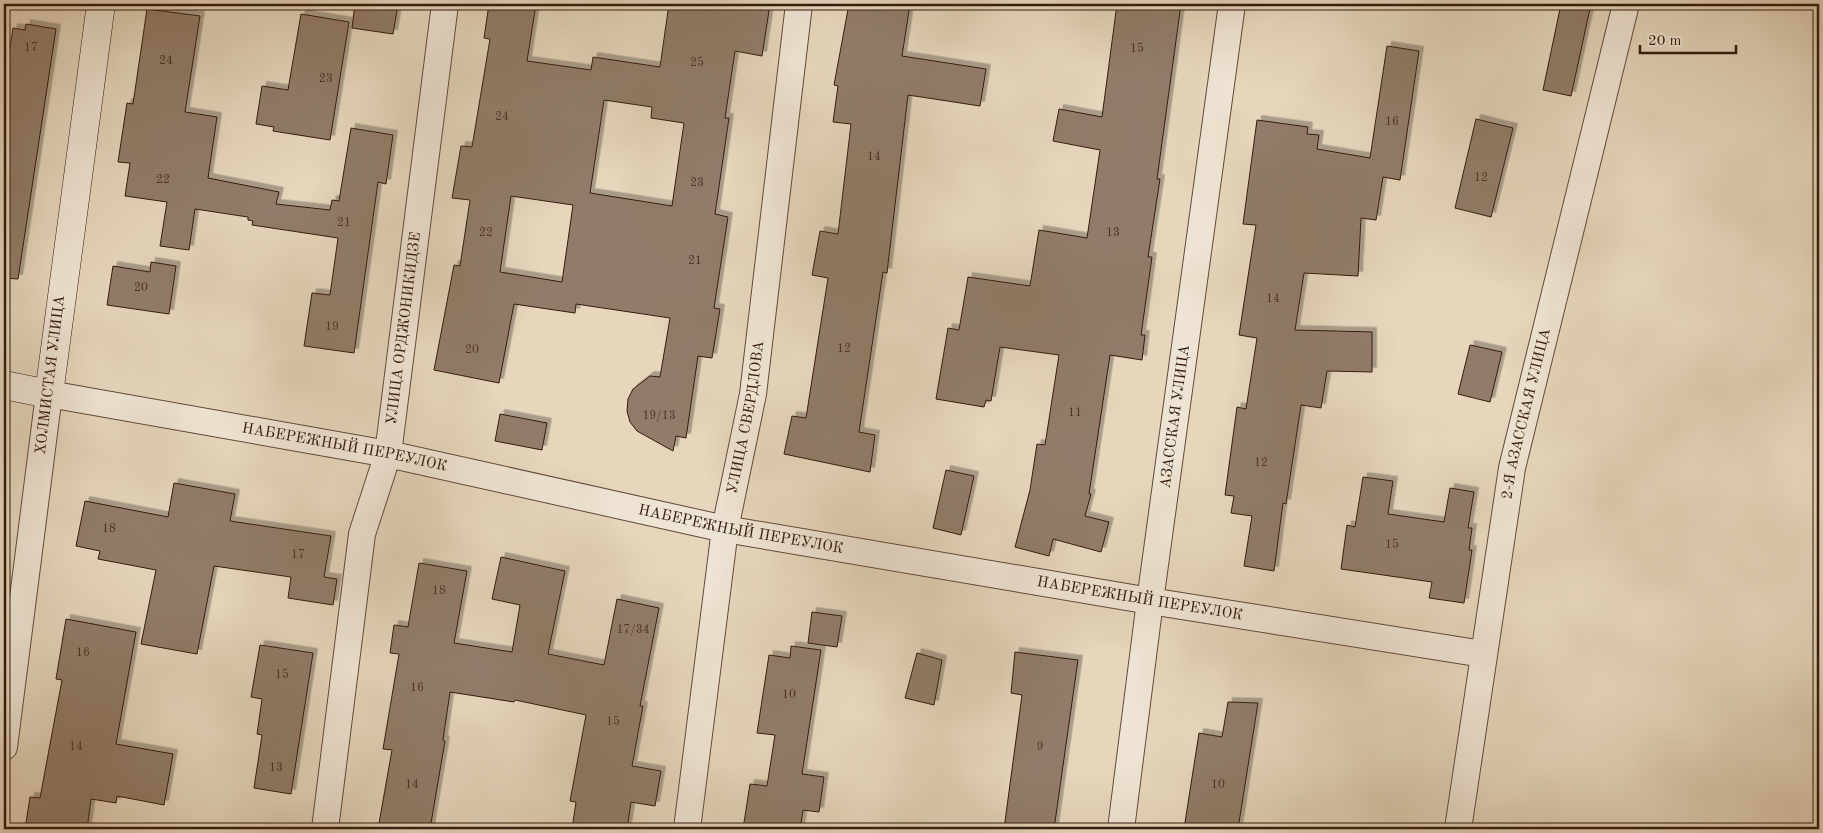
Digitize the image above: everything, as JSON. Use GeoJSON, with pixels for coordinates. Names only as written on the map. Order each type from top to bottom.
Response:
{"type":"FeatureCollection","features":[{"type":"Feature","properties":{"kind":"street","name":"ХОЛМИСТАЯ УЛИЦА"},"geometry":{"type":"LineString","coordinates":[[4,747],[101,4]]}},
{"type":"Feature","properties":{"kind":"street","name":"УЛИЦА ОРДЖОНИКИДЗЕ"},"geometry":{"type":"LineString","coordinates":[[325,829],[362,534],[388,454],[445,4]]}},
{"type":"Feature","properties":{"kind":"street","name":"УЛИЦА СВЕРДЛОВА"},"geometry":{"type":"LineString","coordinates":[[687,829],[725,529],[753,394],[799,4]]}},
{"type":"Feature","properties":{"kind":"street","name":"АЗАССКАЯ УЛИЦА"},"geometry":{"type":"LineString","coordinates":[[1121,829],[1150,601],[1232,4]]}},
{"type":"Feature","properties":{"kind":"street","name":"2-Я АЗАССКАЯ УЛИЦА"},"geometry":{"type":"LineString","coordinates":[[1458,829],[1512,468],[1626,4]]}},
{"type":"Feature","properties":{"kind":"street","name":"НАБЕРЕЖНЫЙ ПЕРЕУЛОК"},"geometry":{"type":"LineString","coordinates":[[4,385],[388,454],[725,529],[1150,601],[1483,654]]}},
{"type":"Feature","properties":{"kind":"building"},"geometry":{"type":"Polygon","coordinates":[[[355,4],[398,4],[393,34],[352,28],[355,4]]]}},
{"type":"Feature","properties":{"kind":"building"},"geometry":{"type":"Polygon","coordinates":[[[489,4],[536,4],[527,61],[591,70],[593,57],[660,67],[669,4],[770,4],[762,56],[735,51],[725,118],[729,118],[715,214],[728,217],[714,308],[720,309],[712,358],[698,356],[686,438],[676,436],[673,451],[637,431],[630,422],[627,411],[628,399],[633,389],[650,376],[660,377],[670,318],[576,304],[575,313],[514,304],[499,383],[434,370],[454,265],[460,266],[470,200],[452,198],[461,146],[472,147],[490,39],[484,38],[489,4]],[[604,100],[590,193],[672,206],[684,123],[651,118],[652,107],[604,100]],[[511,196],[500,272],[562,282],[573,205],[511,196]]]}},
{"type":"Feature","properties":{"kind":"building"},"geometry":{"type":"Polygon","coordinates":[[[849,4],[910,4],[902,56],[986,69],[980,106],[908,95],[887,273],[883,272],[859,432],[875,435],[870,472],[784,454],[792,416],[806,418],[828,278],[812,275],[820,231],[838,234],[851,124],[833,122],[838,86],[834,85],[849,4]]]}},
{"type":"Feature","properties":{"kind":"building"},"geometry":{"type":"Polygon","coordinates":[[[1117,4],[1181,4],[1157,179],[1160,179],[1148,257],[1152,257],[1141,335],[1145,335],[1142,360],[1110,355],[1089,494],[1091,494],[1085,516],[1109,522],[1101,552],[1053,539],[1049,556],[1015,547],[1030,490],[1037,444],[1045,445],[1059,355],[1000,347],[991,401],[986,400],[984,407],[936,399],[948,328],[959,330],[968,277],[1030,286],[1039,230],[1087,238],[1100,150],[1053,141],[1059,109],[1102,117],[1117,4]]]}},
{"type":"Feature","properties":{"kind":"building"},"geometry":{"type":"Polygon","coordinates":[[[1561,4],[1591,4],[1571,96],[1543,90],[1561,4]]]}},
{"type":"Feature","properties":{"kind":"building"},"geometry":{"type":"Polygon","coordinates":[[[147,9],[200,16],[185,112],[217,117],[208,178],[279,192],[276,204],[330,210],[332,200],[339,201],[351,128],[393,135],[386,184],[378,182],[354,353],[304,346],[312,293],[330,295],[338,238],[252,225],[253,221],[248,220],[248,217],[195,209],[189,250],[160,246],[167,202],[125,196],[130,163],[118,162],[127,103],[133,104],[147,9]]]}},
{"type":"Feature","properties":{"kind":"building"},"geometry":{"type":"Polygon","coordinates":[[[301,14],[349,22],[330,140],[273,131],[274,127],[256,124],[262,86],[288,90],[301,14]]]}},
{"type":"Feature","properties":{"kind":"building"},"geometry":{"type":"Polygon","coordinates":[[[26,24],[56,29],[18,279],[4,278],[4,184],[7,162],[4,161],[4,87],[13,28],[25,30],[26,24]]]}},
{"type":"Feature","properties":{"kind":"building"},"geometry":{"type":"Polygon","coordinates":[[[1387,46],[1419,51],[1400,180],[1383,177],[1376,220],[1361,218],[1358,276],[1304,273],[1295,330],[1372,332],[1372,372],[1327,371],[1321,408],[1301,405],[1286,504],[1283,503],[1274,571],[1244,566],[1252,516],[1231,513],[1234,496],[1225,495],[1237,407],[1246,409],[1257,338],[1239,335],[1256,225],[1243,224],[1257,120],[1308,127],[1307,134],[1319,135],[1317,149],[1370,158],[1387,46]]]}},
{"type":"Feature","properties":{"kind":"building"},"geometry":{"type":"Polygon","coordinates":[[[1476,119],[1513,128],[1491,217],[1455,208],[1476,119]]]}},
{"type":"Feature","properties":{"kind":"building"},"geometry":{"type":"Polygon","coordinates":[[[151,262],[176,266],[169,314],[107,305],[113,266],[150,272],[151,262]]]}},
{"type":"Feature","properties":{"kind":"building"},"geometry":{"type":"Polygon","coordinates":[[[1470,345],[1502,352],[1490,402],[1458,394],[1470,345]]]}},
{"type":"Feature","properties":{"kind":"building"},"geometry":{"type":"Polygon","coordinates":[[[500,414],[547,423],[542,450],[495,441],[500,414]]]}},
{"type":"Feature","properties":{"kind":"building"},"geometry":{"type":"Polygon","coordinates":[[[946,470],[974,476],[961,535],[933,528],[946,470]]]}},
{"type":"Feature","properties":{"kind":"building"},"geometry":{"type":"Polygon","coordinates":[[[1363,477],[1393,481],[1388,514],[1444,522],[1450,488],[1474,492],[1468,528],[1472,528],[1469,550],[1472,550],[1464,603],[1429,598],[1432,582],[1341,569],[1347,525],[1355,527],[1363,477]]]}},
{"type":"Feature","properties":{"kind":"building"},"geometry":{"type":"Polygon","coordinates":[[[174,483],[235,494],[230,521],[331,536],[324,577],[337,579],[333,605],[288,598],[291,577],[214,566],[197,654],[141,644],[156,570],[98,559],[100,551],[76,546],[85,501],[168,517],[174,483]]]}},
{"type":"Feature","properties":{"kind":"building"},"geometry":{"type":"Polygon","coordinates":[[[501,557],[565,571],[548,654],[604,665],[617,599],[659,608],[640,706],[643,706],[632,766],[661,771],[655,806],[631,802],[627,829],[572,829],[576,802],[570,801],[586,715],[515,700],[514,702],[450,692],[443,740],[445,741],[430,829],[378,829],[392,750],[383,749],[399,654],[390,653],[394,625],[408,627],[419,563],[467,571],[454,643],[512,652],[520,605],[492,599],[501,557]]]}},
{"type":"Feature","properties":{"kind":"building"},"geometry":{"type":"Polygon","coordinates":[[[812,612],[842,616],[837,647],[808,643],[812,612]]]}},
{"type":"Feature","properties":{"kind":"building"},"geometry":{"type":"Polygon","coordinates":[[[66,619],[136,632],[116,744],[173,754],[164,805],[117,796],[116,803],[91,799],[87,829],[25,829],[30,797],[40,798],[62,680],[56,679],[66,619]]]}},
{"type":"Feature","properties":{"kind":"building"},"geometry":{"type":"Polygon","coordinates":[[[260,645],[313,653],[291,794],[254,788],[262,735],[257,734],[262,699],[251,697],[260,645]]]}},
{"type":"Feature","properties":{"kind":"building"},"geometry":{"type":"Polygon","coordinates":[[[791,646],[821,650],[802,774],[824,777],[819,812],[803,810],[800,829],[743,829],[750,784],[767,786],[775,735],[757,733],[769,655],[790,658],[791,646]]]}},
{"type":"Feature","properties":{"kind":"building"},"geometry":{"type":"Polygon","coordinates":[[[1015,652],[1078,660],[1054,829],[1004,829],[1022,695],[1011,693],[1015,652]]]}},
{"type":"Feature","properties":{"kind":"building"},"geometry":{"type":"Polygon","coordinates":[[[917,653],[942,660],[934,705],[905,698],[917,653]]]}},
{"type":"Feature","properties":{"kind":"building"},"geometry":{"type":"Polygon","coordinates":[[[1228,702],[1258,703],[1238,829],[1184,829],[1199,733],[1222,737],[1228,702]]]}}]}
